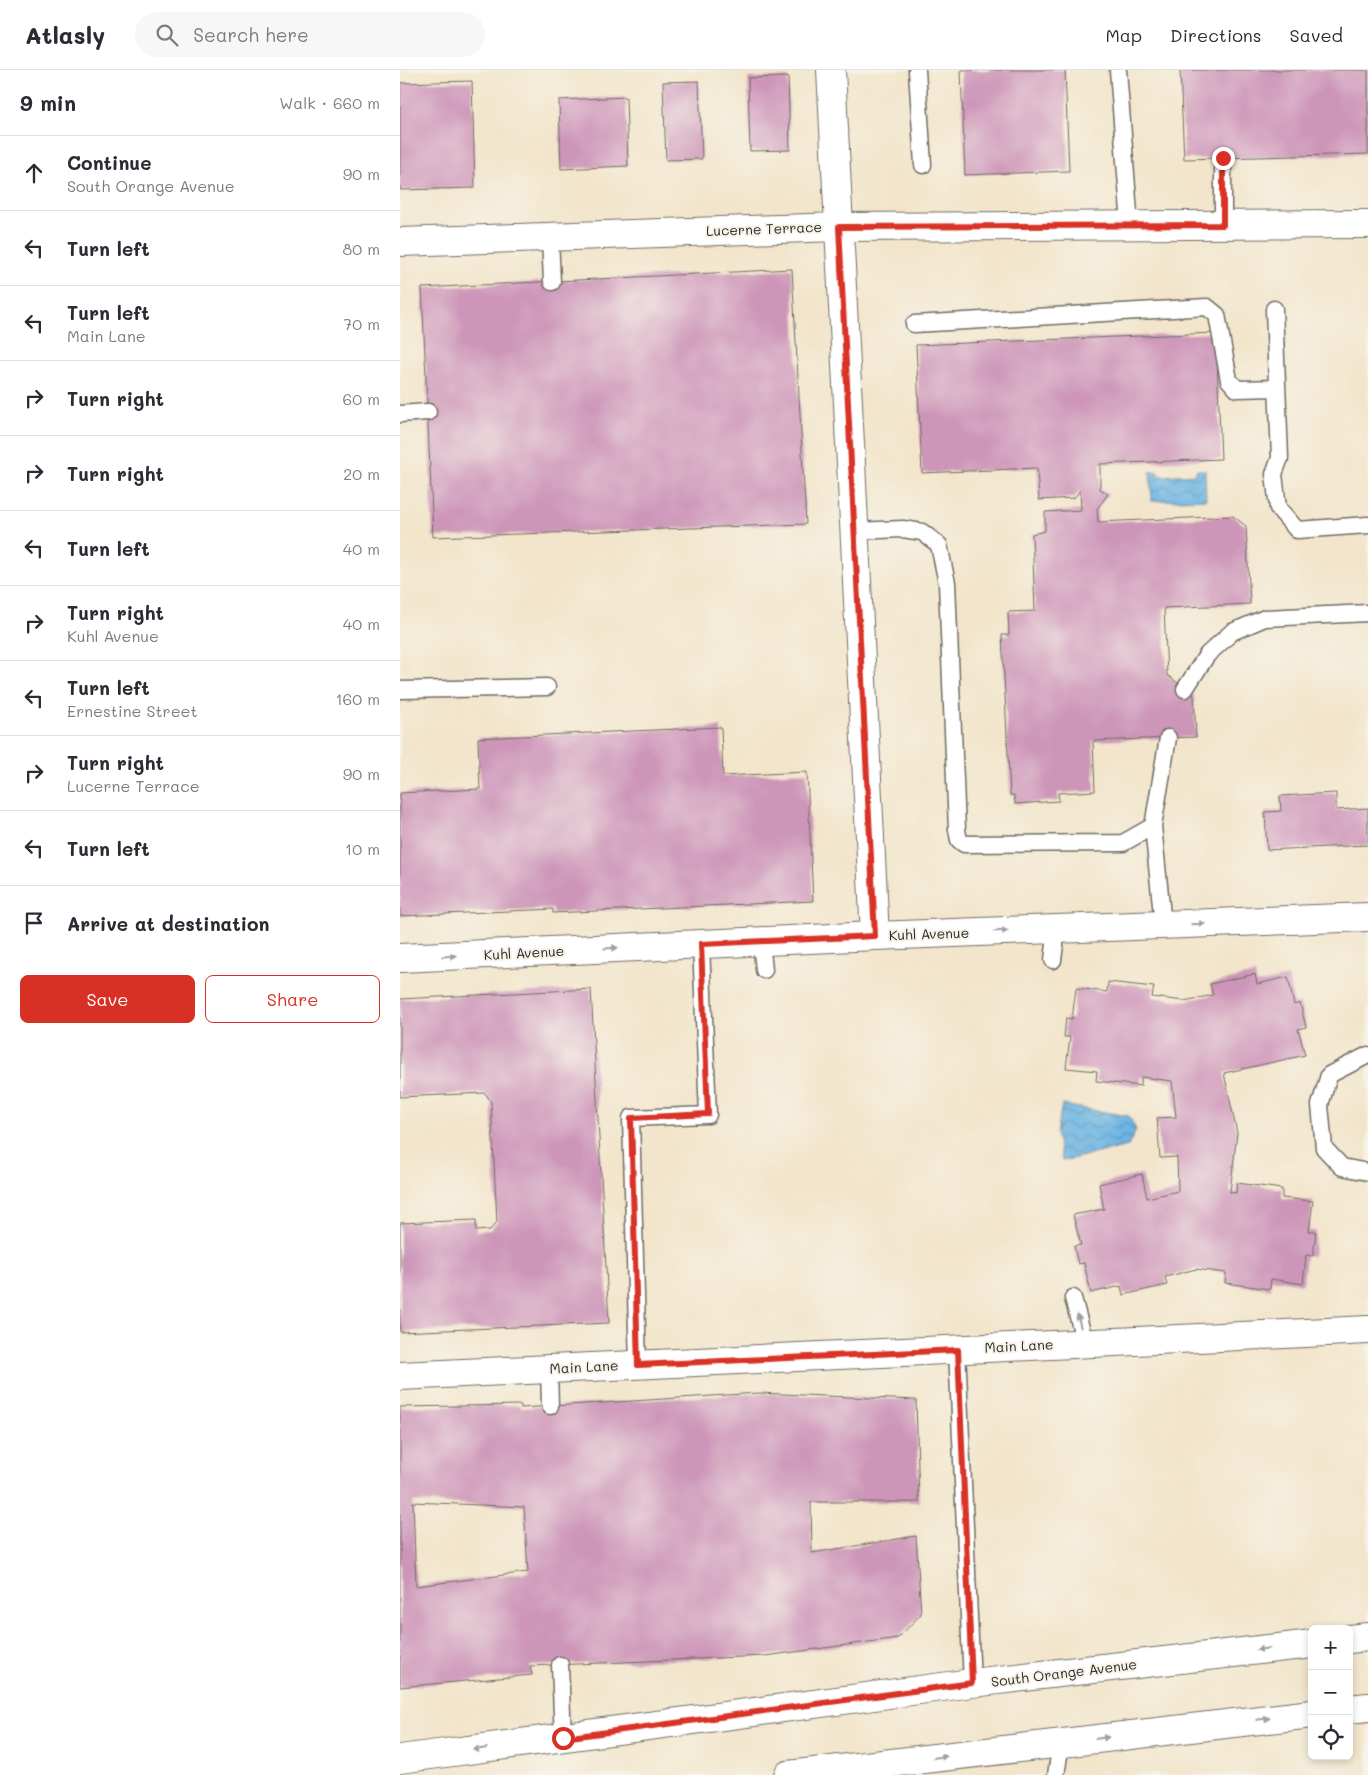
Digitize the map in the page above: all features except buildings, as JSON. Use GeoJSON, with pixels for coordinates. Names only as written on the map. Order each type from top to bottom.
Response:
{"type":"FeatureCollection","features":[{"type":"Feature","properties":{"kind":"street"},"geometry":{"type":"LineString","coordinates":[[831,70],[875,936]]}},
{"type":"Feature","properties":{"kind":"street","name":"Lucerne Terrace"},"geometry":{"type":"LineString","coordinates":[[400,242],[839,227],[1368,224]]}},
{"type":"Feature","properties":{"kind":"street","name":"Kuhl Avenue"},"geometry":{"type":"LineString","coordinates":[[400,958],[875,936],[1368,917]]}},
{"type":"Feature","properties":{"kind":"street","name":"Main Lane"},"geometry":{"type":"LineString","coordinates":[[400,1376],[1368,1330]]}},
{"type":"Feature","properties":{"kind":"street"},"geometry":{"type":"LineString","coordinates":[[1353,1639],[1368,1637]]}},
{"type":"Feature","properties":{"kind":"street","name":"South Orange Avenue"},"geometry":{"type":"LineString","coordinates":[[400,1759],[972,1683],[1308,1644]]}},
{"type":"Feature","properties":{"kind":"street"},"geometry":{"type":"LineString","coordinates":[[1353,1709],[1368,1707]]}},
{"type":"Feature","properties":{"kind":"street"},"geometry":{"type":"LineString","coordinates":[[788,1775],[1308,1714]]}},
{"type":"Feature","properties":{"kind":"lane"},"geometry":{"type":"LineString","coordinates":[[917,70],[923,165]]}},
{"type":"Feature","properties":{"kind":"lane"},"geometry":{"type":"LineString","coordinates":[[1118,70],[1130,226]]}},
{"type":"Feature","properties":{"kind":"lane"},"geometry":{"type":"LineString","coordinates":[[1223,158],[1223,225]]}},
{"type":"Feature","properties":{"kind":"lane"},"geometry":{"type":"LineString","coordinates":[[550,237],[552,282]]}},
{"type":"Feature","properties":{"kind":"lane"},"geometry":{"type":"LineString","coordinates":[[914,324],[1207,307],[1217,315],[1229,380],[1237,389],[1277,388]]}},
{"type":"Feature","properties":{"kind":"lane"},"geometry":{"type":"LineString","coordinates":[[1274,309],[1280,458],[1274,474],[1278,508],[1297,530],[1368,524]]}},
{"type":"Feature","properties":{"kind":"lane"},"geometry":{"type":"LineString","coordinates":[[400,414],[428,412]]}},
{"type":"Feature","properties":{"kind":"lane"},"geometry":{"type":"LineString","coordinates":[[855,531],[903,529],[922,532],[939,545],[947,583],[956,830],[959,840],[964,844],[1123,843],[1153,826]]}},
{"type":"Feature","properties":{"kind":"lane"},"geometry":{"type":"LineString","coordinates":[[1185,689],[1207,655],[1232,632],[1265,618],[1368,613]]}},
{"type":"Feature","properties":{"kind":"lane"},"geometry":{"type":"LineString","coordinates":[[400,690],[547,687]]}},
{"type":"Feature","properties":{"kind":"lane"},"geometry":{"type":"LineString","coordinates":[[1163,925],[1153,826],[1168,738]]}},
{"type":"Feature","properties":{"kind":"lane"},"geometry":{"type":"LineString","coordinates":[[1052,960],[1057,929]]}},
{"type":"Feature","properties":{"kind":"lane"},"geometry":{"type":"LineString","coordinates":[[761,942],[764,970]]}},
{"type":"Feature","properties":{"kind":"lane"},"geometry":{"type":"LineString","coordinates":[[638,1365],[631,1118],[708,1114],[701,944]]}},
{"type":"Feature","properties":{"kind":"lane"},"geometry":{"type":"LineString","coordinates":[[1368,1055],[1328,1076],[1320,1105],[1324,1148],[1342,1167],[1368,1172]]}},
{"type":"Feature","properties":{"kind":"lane"},"geometry":{"type":"LineString","coordinates":[[1073,1298],[1085,1343]]}},
{"type":"Feature","properties":{"kind":"lane"},"geometry":{"type":"LineString","coordinates":[[958,1350],[972,1683]]}},
{"type":"Feature","properties":{"kind":"lane"},"geometry":{"type":"LineString","coordinates":[[549,1369],[550,1406]]}},
{"type":"Feature","properties":{"kind":"lane"},"geometry":{"type":"LineString","coordinates":[[560,1665],[563,1738]]}},
{"type":"Feature","properties":{"kind":"lane"},"geometry":{"type":"LineString","coordinates":[[1056,1775],[1061,1743]]}},
{"type":"Feature","properties":{"kind":"water"},"geometry":{"type":"Polygon","coordinates":[[[1196,470],[1205,470],[1206,499],[1152,501],[1150,472],[1158,472],[1159,476],[1196,474],[1196,470]]]}},
{"type":"Feature","properties":{"kind":"water"},"geometry":{"type":"Polygon","coordinates":[[[1062,1105],[1129,1116],[1136,1130],[1128,1146],[1062,1161],[1056,1133],[1062,1105]]]}},
{"type":"Feature","properties":{"kind":"route"},"geometry":{"type":"LineString","coordinates":[[563,1738],[972,1683],[958,1350],[638,1365],[631,1118],[708,1114],[701,944],[875,936],[839,227],[1223,225],[1223,158]]}}]}
